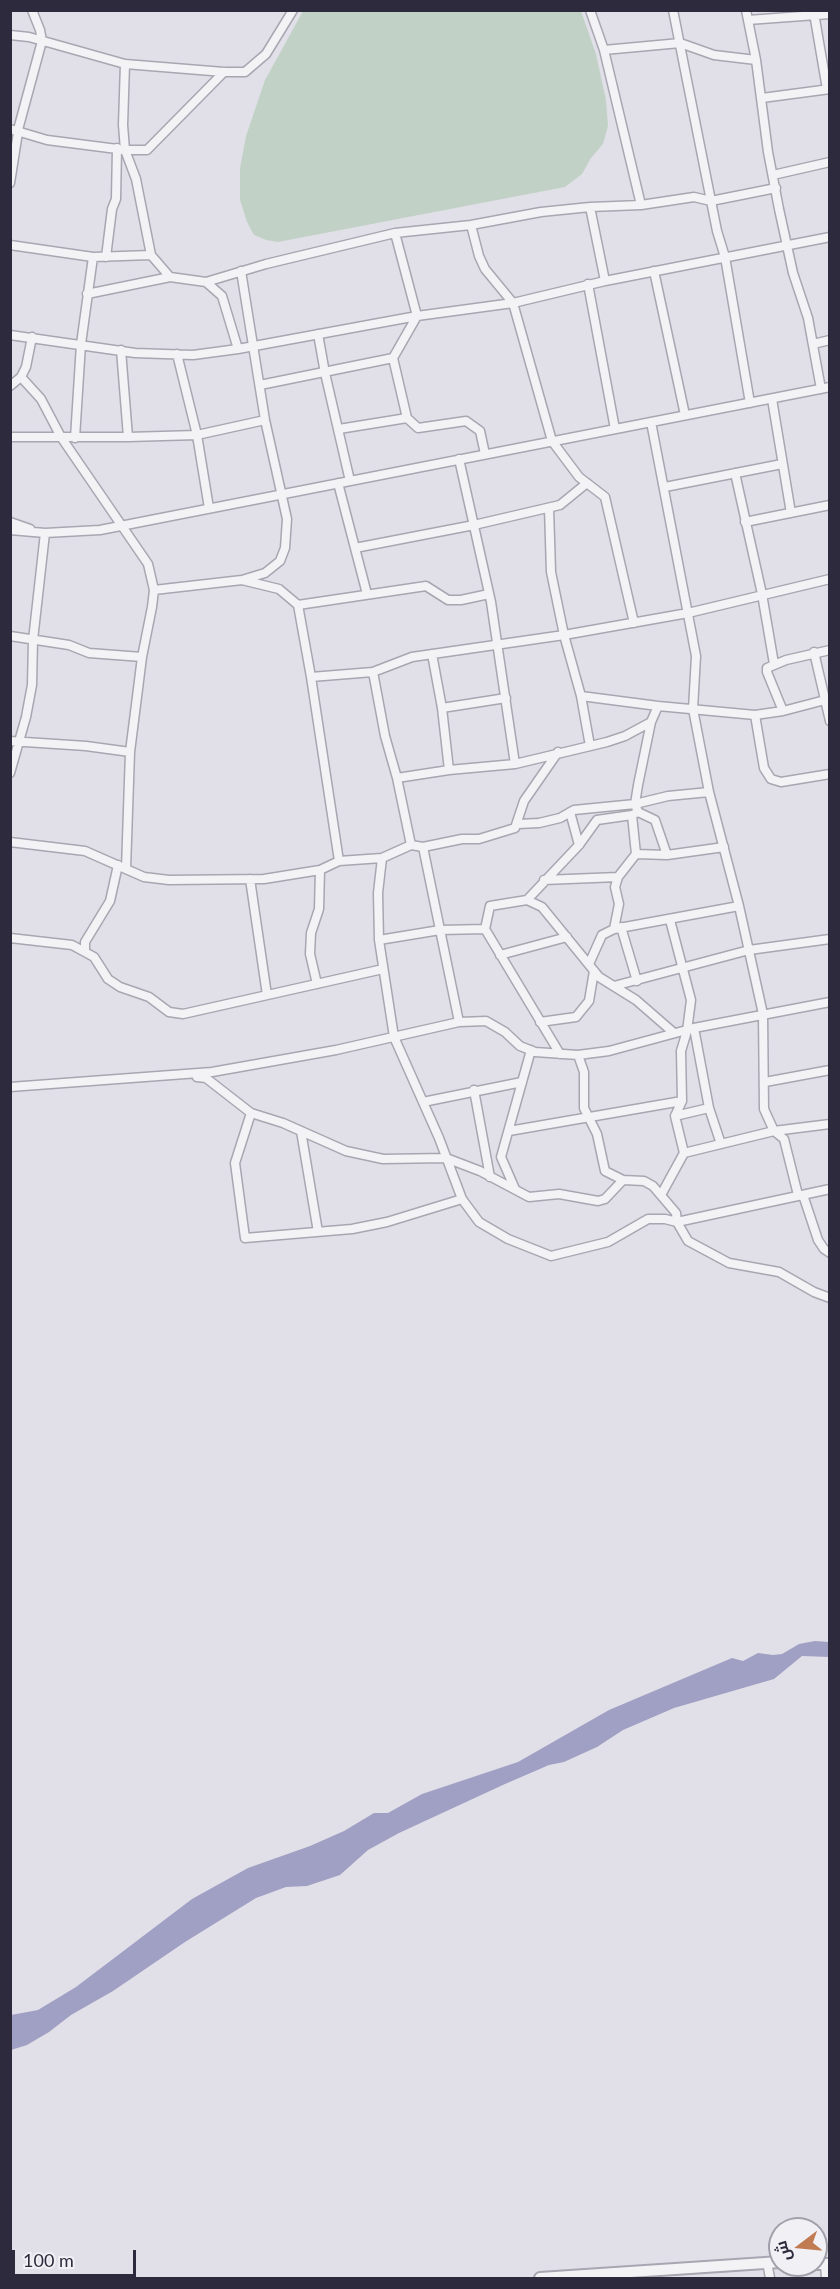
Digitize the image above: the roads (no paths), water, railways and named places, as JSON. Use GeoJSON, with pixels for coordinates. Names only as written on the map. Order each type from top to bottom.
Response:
{"type":"FeatureCollection","features":[{"type":"Feature","properties":{"kind":"street"},"geometry":{"type":"LineString","coordinates":[[10,183],[15,130],[42,41],[32,10]]}},
{"type":"Feature","properties":{"kind":"street"},"geometry":{"type":"LineString","coordinates":[[10,35],[42,41],[125,64],[245,72],[266,54],[293,10]]}},
{"type":"Feature","properties":{"kind":"street"},"geometry":{"type":"LineString","coordinates":[[590,10],[604,50],[641,205]]}},
{"type":"Feature","properties":{"kind":"street"},"geometry":{"type":"LineString","coordinates":[[674,10],[717,231],[725,257],[750,403]]}},
{"type":"Feature","properties":{"kind":"street"},"geometry":{"type":"LineString","coordinates":[[10,530],[45,534],[99,530],[825,388],[787,244],[773,175],[746,10]]}},
{"type":"Feature","properties":{"kind":"street"},"geometry":{"type":"LineString","coordinates":[[748,20],[814,13],[830,14]]}},
{"type":"Feature","properties":{"kind":"street"},"geometry":{"type":"LineString","coordinates":[[762,98],[828,89],[814,13]]}},
{"type":"Feature","properties":{"kind":"street"},"geometry":{"type":"LineString","coordinates":[[604,50],[680,42],[714,55],[756,60]]}},
{"type":"Feature","properties":{"kind":"street"},"geometry":{"type":"LineString","coordinates":[[106,257],[112,209],[116,199],[121,149],[125,64]]}},
{"type":"Feature","properties":{"kind":"street"},"geometry":{"type":"LineString","coordinates":[[15,130],[47,140],[142,151],[152,146],[165,130],[224,72]]}},
{"type":"Feature","properties":{"kind":"street"},"geometry":{"type":"LineString","coordinates":[[121,149],[138,188],[151,255],[170,277]]}},
{"type":"Feature","properties":{"kind":"street"},"geometry":{"type":"LineString","coordinates":[[773,175],[830,162]]}},
{"type":"Feature","properties":{"kind":"street"},"geometry":{"type":"LineString","coordinates":[[87,294],[170,277],[206,282],[241,271],[395,233],[471,225],[541,212],[590,207],[641,205],[694,197],[711,201],[776,188]]}},
{"type":"Feature","properties":{"kind":"street"},"geometry":{"type":"LineString","coordinates":[[590,207],[605,281]]}},
{"type":"Feature","properties":{"kind":"street"},"geometry":{"type":"LineString","coordinates":[[471,225],[478,256],[485,269],[513,303],[552,441],[579,477],[605,496],[634,623]]}},
{"type":"Feature","properties":{"kind":"street"},"geometry":{"type":"LineString","coordinates":[[395,233],[417,316],[393,358],[407,418],[418,428],[466,421],[480,431],[485,454]]}},
{"type":"Feature","properties":{"kind":"street"},"geometry":{"type":"LineString","coordinates":[[10,335],[121,350],[193,355],[253,347],[417,316],[513,303],[588,284],[830,237]]}},
{"type":"Feature","properties":{"kind":"street"},"geometry":{"type":"LineString","coordinates":[[10,245],[93,257],[151,255]]}},
{"type":"Feature","properties":{"kind":"street"},"geometry":{"type":"LineString","coordinates":[[75,438],[81,344],[93,257]]}},
{"type":"Feature","properties":{"kind":"street"},"geometry":{"type":"LineString","coordinates":[[154,590],[242,580],[265,573],[280,561],[285,548],[287,519],[265,420],[241,271]]}},
{"type":"Feature","properties":{"kind":"street"},"geometry":{"type":"LineString","coordinates":[[654,271],[685,416]]}},
{"type":"Feature","properties":{"kind":"street"},"geometry":{"type":"LineString","coordinates":[[206,282],[222,296],[238,349]]}},
{"type":"Feature","properties":{"kind":"street"},"geometry":{"type":"LineString","coordinates":[[588,284],[615,429]]}},
{"type":"Feature","properties":{"kind":"street"},"geometry":{"type":"LineString","coordinates":[[318,334],[350,481]]}},
{"type":"Feature","properties":{"kind":"street"},"geometry":{"type":"LineString","coordinates":[[10,386],[21,377],[26,367],[32,337]]}},
{"type":"Feature","properties":{"kind":"street"},"geometry":{"type":"LineString","coordinates":[[813,344],[830,340]]}},
{"type":"Feature","properties":{"kind":"street"},"geometry":{"type":"LineString","coordinates":[[121,350],[128,437]]}},
{"type":"Feature","properties":{"kind":"street"},"geometry":{"type":"LineString","coordinates":[[177,354],[196,435],[209,508]]}},
{"type":"Feature","properties":{"kind":"street"},"geometry":{"type":"LineString","coordinates":[[260,385],[393,358]]}},
{"type":"Feature","properties":{"kind":"street"},"geometry":{"type":"LineString","coordinates":[[21,377],[41,399],[61,438],[147,564],[154,590],[142,657],[130,752],[122,867],[110,901],[85,942],[85,952]]}},
{"type":"Feature","properties":{"kind":"street"},"geometry":{"type":"LineString","coordinates":[[772,399],[791,513]]}},
{"type":"Feature","properties":{"kind":"street"},"geometry":{"type":"LineString","coordinates":[[339,429],[407,418]]}},
{"type":"Feature","properties":{"kind":"street"},"geometry":{"type":"LineString","coordinates":[[10,437],[196,435],[265,420]]}},
{"type":"Feature","properties":{"kind":"street"},"geometry":{"type":"LineString","coordinates":[[651,422],[696,656],[693,709],[709,792],[739,906],[763,1014],[764,1108],[774,1131],[784,1139],[800,1195],[818,1240],[830,1253]]}},
{"type":"Feature","properties":{"kind":"street"},"geometry":{"type":"LineString","coordinates":[[459,459],[489,594],[515,764]]}},
{"type":"Feature","properties":{"kind":"street"},"geometry":{"type":"LineString","coordinates":[[665,488],[782,464]]}},
{"type":"Feature","properties":{"kind":"street"},"geometry":{"type":"LineString","coordinates":[[735,473],[762,594],[774,664]]}},
{"type":"Feature","properties":{"kind":"street"},"geometry":{"type":"LineString","coordinates":[[338,483],[366,594]]}},
{"type":"Feature","properties":{"kind":"street"},"geometry":{"type":"LineString","coordinates":[[355,548],[474,525],[560,505],[587,483]]}},
{"type":"Feature","properties":{"kind":"street"},"geometry":{"type":"LineString","coordinates":[[745,522],[830,505]]}},
{"type":"Feature","properties":{"kind":"street"},"geometry":{"type":"LineString","coordinates":[[549,508],[551,572],[564,635],[581,696],[590,746]]}},
{"type":"Feature","properties":{"kind":"street"},"geometry":{"type":"LineString","coordinates":[[10,522],[45,534]]}},
{"type":"Feature","properties":{"kind":"street"},"geometry":{"type":"LineString","coordinates":[[10,773],[14,742],[26,717],[32,685],[33,640],[45,534]]}},
{"type":"Feature","properties":{"kind":"street"},"geometry":{"type":"LineString","coordinates":[[311,677],[373,672],[412,657],[564,635],[688,613],[830,579]]}},
{"type":"Feature","properties":{"kind":"street"},"geometry":{"type":"LineString","coordinates":[[242,580],[279,589],[298,605],[339,861]]}},
{"type":"Feature","properties":{"kind":"street"},"geometry":{"type":"LineString","coordinates":[[298,605],[426,586],[448,600],[461,600],[489,594]]}},
{"type":"Feature","properties":{"kind":"street"},"geometry":{"type":"LineString","coordinates":[[10,636],[69,645],[89,653],[142,657]]}},
{"type":"Feature","properties":{"kind":"street"},"geometry":{"type":"LineString","coordinates":[[783,711],[767,672],[768,668],[774,664],[814,652],[830,650]]}},
{"type":"Feature","properties":{"kind":"street"},"geometry":{"type":"LineString","coordinates":[[814,652],[830,721]]}},
{"type":"Feature","properties":{"kind":"street"},"geometry":{"type":"LineString","coordinates":[[432,654],[442,708],[449,770]]}},
{"type":"Feature","properties":{"kind":"street"},"geometry":{"type":"LineString","coordinates":[[373,672],[385,736],[398,778],[411,845]]}},
{"type":"Feature","properties":{"kind":"street"},"geometry":{"type":"LineString","coordinates":[[581,696],[755,715],[783,711],[825,700]]}},
{"type":"Feature","properties":{"kind":"street"},"geometry":{"type":"LineString","coordinates":[[442,708],[506,698]]}},
{"type":"Feature","properties":{"kind":"street"},"geometry":{"type":"LineString","coordinates":[[637,981],[617,928],[619,904],[615,887],[618,877],[636,854],[635,810],[651,722],[658,706]]}},
{"type":"Feature","properties":{"kind":"street"},"geometry":{"type":"LineString","coordinates":[[755,715],[764,768],[771,779],[781,782],[830,774]]}},
{"type":"Feature","properties":{"kind":"street"},"geometry":{"type":"LineString","coordinates":[[398,778],[449,770],[515,764],[625,736],[651,722]]}},
{"type":"Feature","properties":{"kind":"street"},"geometry":{"type":"LineString","coordinates":[[14,742],[86,746],[130,752]]}},
{"type":"Feature","properties":{"kind":"street"},"geometry":{"type":"LineString","coordinates":[[10,842],[85,851],[144,877],[169,880],[264,879],[320,870],[339,861],[382,858],[411,845],[423,847],[479,838],[515,828],[524,801],[558,752]]}},
{"type":"Feature","properties":{"kind":"street"},"geometry":{"type":"LineString","coordinates":[[527,900],[579,845],[597,820],[635,810],[668,796],[709,792]]}},
{"type":"Feature","properties":{"kind":"street"},"geometry":{"type":"LineString","coordinates":[[596,808],[597,820]]}},
{"type":"Feature","properties":{"kind":"street"},"geometry":{"type":"LineString","coordinates":[[518,824],[539,823],[560,818],[570,812],[596,808],[635,810],[655,820],[666,855]]}},
{"type":"Feature","properties":{"kind":"street"},"geometry":{"type":"LineString","coordinates":[[570,812],[579,845]]}},
{"type":"Feature","properties":{"kind":"street"},"geometry":{"type":"LineString","coordinates":[[636,854],[666,855],[724,846]]}},
{"type":"Feature","properties":{"kind":"street"},"geometry":{"type":"LineString","coordinates":[[423,847],[459,1022]]}},
{"type":"Feature","properties":{"kind":"street"},"geometry":{"type":"LineString","coordinates":[[382,858],[378,893],[379,940],[394,1037],[462,1199],[479,1222],[551,1256],[608,1242],[648,1219],[677,1222],[830,1189]]}},
{"type":"Feature","properties":{"kind":"street"},"geometry":{"type":"LineString","coordinates":[[317,984],[310,954],[311,933],[319,909],[320,870]]}},
{"type":"Feature","properties":{"kind":"street"},"geometry":{"type":"LineString","coordinates":[[544,880],[618,877]]}},
{"type":"Feature","properties":{"kind":"street"},"geometry":{"type":"LineString","coordinates":[[250,879],[267,995]]}},
{"type":"Feature","properties":{"kind":"street"},"geometry":{"type":"LineString","coordinates":[[560,1054],[485,929],[490,906],[527,900],[542,907],[599,977],[636,1000],[674,1033]]}},
{"type":"Feature","properties":{"kind":"street"},"geometry":{"type":"LineString","coordinates":[[540,1022],[576,1017],[589,1001],[592,968],[603,935],[617,928],[739,906]]}},
{"type":"Feature","properties":{"kind":"street"},"geometry":{"type":"LineString","coordinates":[[670,920],[691,1000],[691,1030],[709,1108],[721,1144]]}},
{"type":"Feature","properties":{"kind":"street"},"geometry":{"type":"LineString","coordinates":[[379,940],[440,930],[485,929]]}},
{"type":"Feature","properties":{"kind":"street"},"geometry":{"type":"LineString","coordinates":[[500,954],[567,937]]}},
{"type":"Feature","properties":{"kind":"street"},"geometry":{"type":"LineString","coordinates":[[10,938],[72,945],[94,957],[108,979],[120,987],[148,997],[169,1012],[183,1014],[196,1013],[213,1006],[383,969]]}},
{"type":"Feature","properties":{"kind":"street"},"geometry":{"type":"LineString","coordinates":[[615,986],[749,950],[830,939]]}},
{"type":"Feature","properties":{"kind":"street"},"geometry":{"type":"LineString","coordinates":[[10,1086],[219,1071],[459,1022],[486,1021],[505,1032],[520,1046],[531,1050],[578,1055],[609,1051],[674,1033],[830,1002]]}},
{"type":"Feature","properties":{"kind":"street"},"geometry":{"type":"LineString","coordinates":[[661,1195],[684,1153],[675,1116],[682,1101],[681,1051],[691,1030]]}},
{"type":"Feature","properties":{"kind":"street"},"geometry":{"type":"LineString","coordinates":[[515,1189],[501,1157],[531,1050]]}},
{"type":"Feature","properties":{"kind":"street"},"geometry":{"type":"LineString","coordinates":[[578,1055],[584,1072],[583,1097],[588,1117],[597,1134],[605,1171],[623,1180],[644,1181],[661,1195],[676,1213],[677,1222],[688,1241],[729,1263],[779,1272],[814,1292],[830,1298]]}},
{"type":"Feature","properties":{"kind":"street"},"geometry":{"type":"LineString","coordinates":[[765,1082],[830,1070]]}},
{"type":"Feature","properties":{"kind":"street"},"geometry":{"type":"LineString","coordinates":[[179,1075],[206,1078],[251,1113],[302,1131],[346,1151],[383,1159],[446,1158],[465,1164],[529,1197],[559,1194],[598,1201],[604,1199],[623,1180]]}},
{"type":"Feature","properties":{"kind":"street"},"geometry":{"type":"LineString","coordinates":[[423,1102],[522,1082]]}},
{"type":"Feature","properties":{"kind":"street"},"geometry":{"type":"LineString","coordinates":[[474,1090],[490,1177]]}},
{"type":"Feature","properties":{"kind":"street"},"geometry":{"type":"LineString","coordinates":[[509,1131],[682,1101]]}},
{"type":"Feature","properties":{"kind":"street"},"geometry":{"type":"LineString","coordinates":[[675,1116],[709,1108]]}},
{"type":"Feature","properties":{"kind":"street"},"geometry":{"type":"LineString","coordinates":[[251,1113],[235,1163],[245,1238],[318,1232],[387,1222],[462,1199]]}},
{"type":"Feature","properties":{"kind":"street"},"geometry":{"type":"LineString","coordinates":[[684,1153],[774,1131],[830,1124]]}},
{"type":"Feature","properties":{"kind":"street"},"geometry":{"type":"LineString","coordinates":[[302,1131],[318,1232]]}},
{"type":"Feature","properties":{"kind":"street"},"geometry":{"type":"LineString","coordinates":[[540,2278],[674,2274],[767,2262],[770,2278]]}},
{"type":"Feature","properties":{"kind":"water"},"geometry":{"type":"Polygon","coordinates":[[[815,1641],[829,1642],[829,1657],[802,1656],[774,1679],[674,1708],[623,1730],[597,1747],[564,1762],[549,1765],[399,1833],[368,1850],[340,1875],[307,1886],[286,1887],[256,1898],[185,1942],[113,1991],[71,2015],[49,2032],[27,2045],[11,2050],[11,2015],[38,2010],[76,1987],[192,1899],[248,1868],[310,1846],[344,1831],[374,1813],[388,1813],[422,1794],[518,1762],[609,1710],[732,1658],[743,1661],[758,1653],[782,1654],[799,1644],[815,1641]]]}}]}
